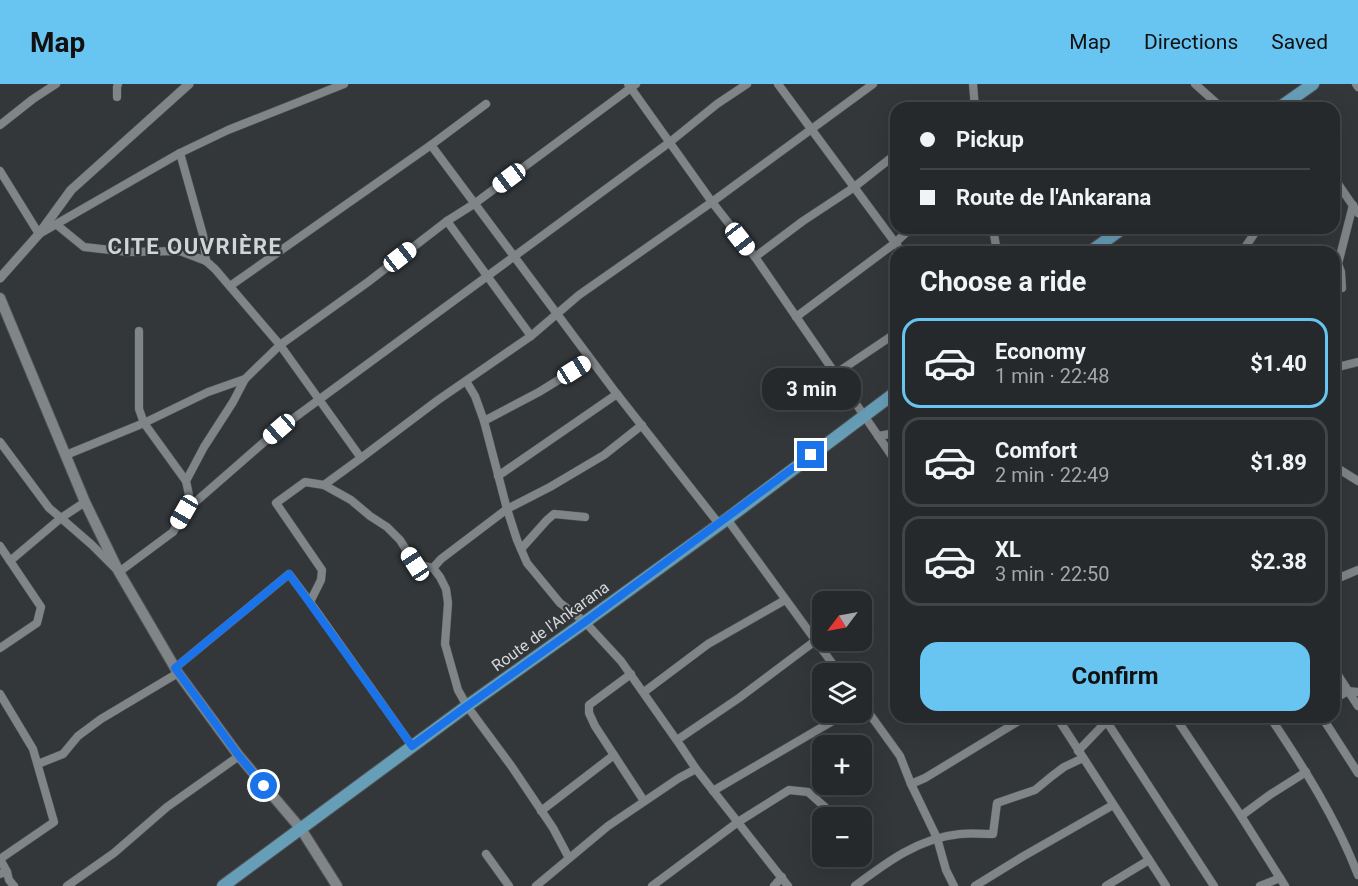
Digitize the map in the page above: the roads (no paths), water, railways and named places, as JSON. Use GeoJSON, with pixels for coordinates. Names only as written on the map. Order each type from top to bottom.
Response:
{"type":"FeatureCollection","features":[{"type":"Feature","properties":{"kind":"main road"},"geometry":{"type":"LineString","coordinates":[[1287,102],[1312,84]]}},
{"type":"Feature","properties":{"kind":"main road"},"geometry":{"type":"LineString","coordinates":[[1098,246],[1116,234]]}},
{"type":"Feature","properties":{"kind":"main road"},"geometry":{"type":"LineString","coordinates":[[0,298],[85,502],[119,572],[177,670],[239,756],[301,830],[337,886]]}},
{"type":"Feature","properties":{"kind":"main road","name":"Route de l'Ankarana"},"geometry":{"type":"LineString","coordinates":[[223,886],[890,396]]}},
{"type":"Feature","properties":{"kind":"street"},"geometry":{"type":"LineString","coordinates":[[0,125],[56,84]]}},
{"type":"Feature","properties":{"kind":"street"},"geometry":{"type":"LineString","coordinates":[[117,97],[118,84]]}},
{"type":"Feature","properties":{"kind":"street"},"geometry":{"type":"LineString","coordinates":[[0,278],[39,234],[71,190],[189,84]]}},
{"type":"Feature","properties":{"kind":"street"},"geometry":{"type":"LineString","coordinates":[[39,234],[180,153],[228,130],[344,84]]}},
{"type":"Feature","properties":{"kind":"street"},"geometry":{"type":"LineString","coordinates":[[184,512],[279,429],[318,399],[747,84]]}},
{"type":"Feature","properties":{"kind":"street"},"geometry":{"type":"LineString","coordinates":[[778,84],[897,246]]}},
{"type":"Feature","properties":{"kind":"street"},"geometry":{"type":"LineString","coordinates":[[324,485],[531,336],[579,296],[873,84]]}},
{"type":"Feature","properties":{"kind":"street"},"geometry":{"type":"LineString","coordinates":[[972,102],[973,84]]}},
{"type":"Feature","properties":{"kind":"street"},"geometry":{"type":"LineString","coordinates":[[1195,84],[1215,102]]}},
{"type":"Feature","properties":{"kind":"street"},"geometry":{"type":"LineString","coordinates":[[186,481],[204,447],[233,402],[244,379],[280,345],[368,282],[447,221],[474,204],[631,85],[712,202],[755,257],[890,453]]}},
{"type":"Feature","properties":{"kind":"street"},"geometry":{"type":"LineString","coordinates":[[230,286],[486,104]]}},
{"type":"Feature","properties":{"kind":"street"},"geometry":{"type":"LineString","coordinates":[[431,145],[617,394],[723,521],[812,637]]}},
{"type":"Feature","properties":{"kind":"street"},"geometry":{"type":"LineString","coordinates":[[180,153],[203,235],[206,261]]}},
{"type":"Feature","properties":{"kind":"street"},"geometry":{"type":"LineString","coordinates":[[755,257],[803,221],[853,188],[890,159]]}},
{"type":"Feature","properties":{"kind":"street"},"geometry":{"type":"LineString","coordinates":[[0,171],[39,234]]}},
{"type":"Feature","properties":{"kind":"street"},"geometry":{"type":"LineString","coordinates":[[1340,187],[1358,213]]}},
{"type":"Feature","properties":{"kind":"street"},"geometry":{"type":"LineString","coordinates":[[1340,256],[1353,205]]}},
{"type":"Feature","properties":{"kind":"street"},"geometry":{"type":"LineString","coordinates":[[447,221],[531,336]]}},
{"type":"Feature","properties":{"kind":"street"},"geometry":{"type":"LineString","coordinates":[[57,225],[84,247],[128,252],[180,251],[206,261],[215,268],[280,345],[361,458]]}},
{"type":"Feature","properties":{"kind":"street"},"geometry":{"type":"LineString","coordinates":[[891,246],[905,234]]}},
{"type":"Feature","properties":{"kind":"street"},"geometry":{"type":"LineString","coordinates":[[796,317],[890,247]]}},
{"type":"Feature","properties":{"kind":"street"},"geometry":{"type":"LineString","coordinates":[[1340,269],[1342,288]]}},
{"type":"Feature","properties":{"kind":"street"},"geometry":{"type":"LineString","coordinates":[[0,442],[49,508],[119,572],[173,532],[184,512],[189,495],[186,481],[144,423],[139,409],[139,331]]}},
{"type":"Feature","properties":{"kind":"street"},"geometry":{"type":"LineString","coordinates":[[835,374],[890,337]]}},
{"type":"Feature","properties":{"kind":"street"},"geometry":{"type":"LineString","coordinates":[[484,421],[539,392],[591,360]]}},
{"type":"Feature","properties":{"kind":"street"},"geometry":{"type":"LineString","coordinates":[[1340,366],[1358,362]]}},
{"type":"Feature","properties":{"kind":"street"},"geometry":{"type":"LineString","coordinates":[[66,455],[144,423],[208,392],[244,379]]}},
{"type":"Feature","properties":{"kind":"street"},"geometry":{"type":"LineString","coordinates":[[466,381],[475,396],[484,421],[507,508],[527,563],[560,603],[585,622],[621,660],[696,769],[788,886]]}},
{"type":"Feature","properties":{"kind":"street"},"geometry":{"type":"LineString","coordinates":[[498,476],[617,394]]}},
{"type":"Feature","properties":{"kind":"street"},"geometry":{"type":"LineString","coordinates":[[433,568],[441,559],[507,508],[550,487],[604,455],[642,425]]}},
{"type":"Feature","properties":{"kind":"street"},"geometry":{"type":"LineString","coordinates":[[878,436],[890,434]]}},
{"type":"Feature","properties":{"kind":"street"},"geometry":{"type":"LineString","coordinates":[[1340,470],[1358,481]]}},
{"type":"Feature","properties":{"kind":"street"},"geometry":{"type":"LineString","coordinates":[[310,602],[321,580],[321,570],[276,503],[305,482],[324,485],[351,500],[387,527],[400,540],[415,564],[433,568],[440,577],[446,589],[448,603],[445,644],[458,690],[542,811],[569,858]]}},
{"type":"Feature","properties":{"kind":"street"},"geometry":{"type":"LineString","coordinates":[[10,561],[61,518],[85,502]]}},
{"type":"Feature","properties":{"kind":"street"},"geometry":{"type":"LineString","coordinates":[[521,549],[554,514],[585,517]]}},
{"type":"Feature","properties":{"kind":"street"},"geometry":{"type":"LineString","coordinates":[[0,546],[40,607],[37,623],[0,648]]}},
{"type":"Feature","properties":{"kind":"street"},"geometry":{"type":"LineString","coordinates":[[1340,578],[1358,570]]}},
{"type":"Feature","properties":{"kind":"street"},"geometry":{"type":"LineString","coordinates":[[38,764],[63,754],[78,736],[101,719],[177,670],[289,574],[412,746]]}},
{"type":"Feature","properties":{"kind":"street"},"geometry":{"type":"LineString","coordinates":[[644,693],[708,644],[785,600]]}},
{"type":"Feature","properties":{"kind":"street"},"geometry":{"type":"LineString","coordinates":[[677,740],[739,698],[812,643]]}},
{"type":"Feature","properties":{"kind":"street"},"geometry":{"type":"LineString","coordinates":[[823,651],[832,663]]}},
{"type":"Feature","properties":{"kind":"street"},"geometry":{"type":"LineString","coordinates":[[631,674],[590,705],[589,713],[595,726],[645,801]]}},
{"type":"Feature","properties":{"kind":"street"},"geometry":{"type":"LineString","coordinates":[[1340,678],[1358,706]]}},
{"type":"Feature","properties":{"kind":"street"},"geometry":{"type":"LineString","coordinates":[[1340,696],[1348,691],[1358,692]]}},
{"type":"Feature","properties":{"kind":"street"},"geometry":{"type":"LineString","coordinates":[[0,694],[33,749],[54,822],[0,859],[4,873],[14,886]]}},
{"type":"Feature","properties":{"kind":"street"},"geometry":{"type":"LineString","coordinates":[[872,718],[900,756],[937,838],[946,870],[954,886]]}},
{"type":"Feature","properties":{"kind":"street"},"geometry":{"type":"LineString","coordinates":[[713,791],[829,723]]}},
{"type":"Feature","properties":{"kind":"street"},"geometry":{"type":"LineString","coordinates":[[911,784],[925,778],[1015,723]]}},
{"type":"Feature","properties":{"kind":"street"},"geometry":{"type":"LineString","coordinates":[[1061,723],[1166,886]]}},
{"type":"Feature","properties":{"kind":"street"},"geometry":{"type":"LineString","coordinates":[[1078,751],[1106,723]]}},
{"type":"Feature","properties":{"kind":"street"},"geometry":{"type":"LineString","coordinates":[[1108,723],[1214,886]]}},
{"type":"Feature","properties":{"kind":"street"},"geometry":{"type":"LineString","coordinates":[[1179,723],[1285,886]]}},
{"type":"Feature","properties":{"kind":"street"},"geometry":{"type":"LineString","coordinates":[[1276,723],[1347,846],[1358,875]]}},
{"type":"Feature","properties":{"kind":"street"},"geometry":{"type":"LineString","coordinates":[[1326,723],[1358,773]]}},
{"type":"Feature","properties":{"kind":"street"},"geometry":{"type":"LineString","coordinates":[[542,811],[614,755]]}},
{"type":"Feature","properties":{"kind":"street"},"geometry":{"type":"LineString","coordinates":[[67,886],[114,853],[168,807],[239,756]]}},
{"type":"Feature","properties":{"kind":"street"},"geometry":{"type":"LineString","coordinates":[[855,886],[879,867],[907,850],[937,838],[961,834],[993,834],[997,803],[1035,790],[1064,767],[1083,758]]}},
{"type":"Feature","properties":{"kind":"street"},"geometry":{"type":"LineString","coordinates":[[536,886],[608,826],[696,769]]}},
{"type":"Feature","properties":{"kind":"street"},"geometry":{"type":"LineString","coordinates":[[1241,816],[1306,772]]}},
{"type":"Feature","properties":{"kind":"street"},"geometry":{"type":"LineString","coordinates":[[652,886],[738,822],[789,790],[808,792],[825,807]]}},
{"type":"Feature","properties":{"kind":"street"},"geometry":{"type":"LineString","coordinates":[[975,886],[1113,805]]}},
{"type":"Feature","properties":{"kind":"street"},"geometry":{"type":"LineString","coordinates":[[486,854],[509,886]]}},
{"type":"Feature","properties":{"kind":"street"},"geometry":{"type":"LineString","coordinates":[[1106,886],[1149,860]]}},
{"type":"Feature","properties":{"kind":"street"},"geometry":{"type":"LineString","coordinates":[[774,886],[782,878]]}},
{"type":"Feature","properties":{"kind":"street"},"geometry":{"type":"LineString","coordinates":[[1260,886],[1280,878]]}},
{"type":"Feature","properties":{"kind":"district","name":"CITE OUVRIÈRE"},"geometry":{"type":"Point","coordinates":[195,246]}}]}
